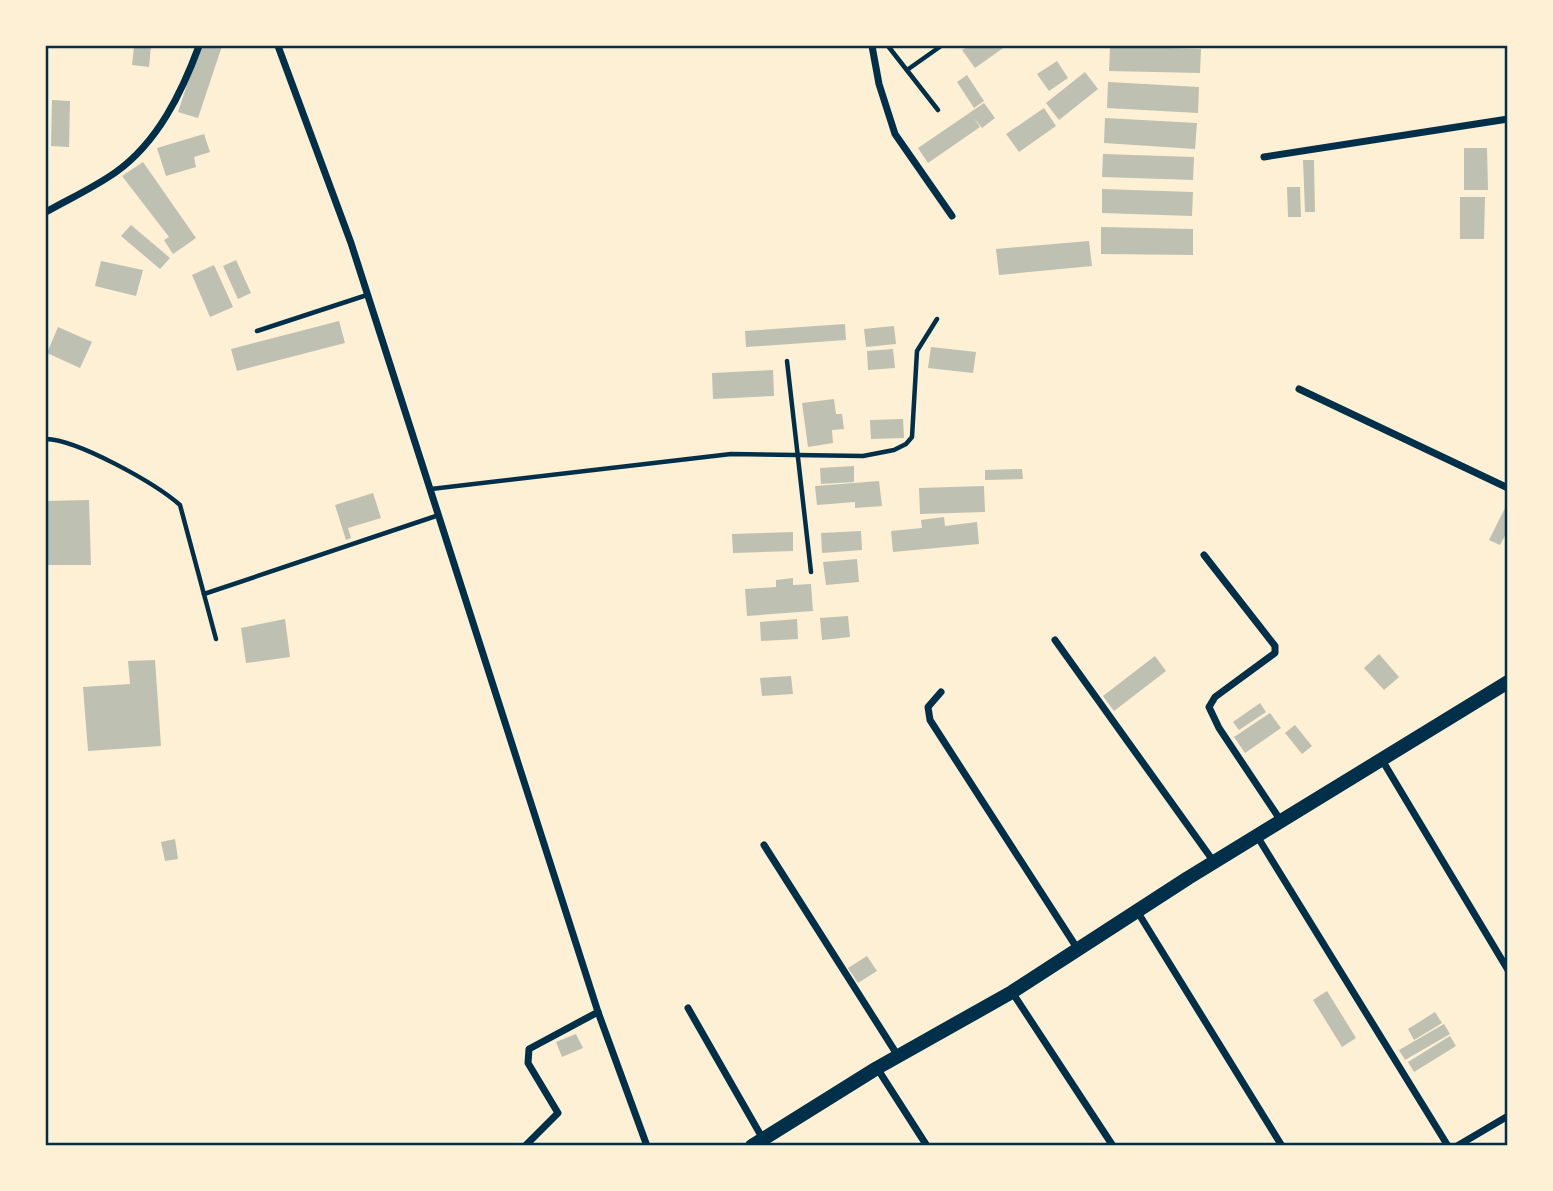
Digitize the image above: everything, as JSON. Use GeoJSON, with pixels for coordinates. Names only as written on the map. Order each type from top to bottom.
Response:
{"type":"FeatureCollection","features":[{"type":"Feature","properties":{"kind":"main road"},"geometry":{"type":"LineString","coordinates":[[761,1144],[877,1068],[1012,992],[1214,862],[1507,682]]}},
{"type":"Feature","properties":{"kind":"street"},"geometry":{"type":"LineString","coordinates":[[46,212],[117,171],[137,151],[175,102],[199,46]]}},
{"type":"Feature","properties":{"kind":"street"},"geometry":{"type":"LineString","coordinates":[[278,46],[368,295],[598,1012],[646,1146]]}},
{"type":"Feature","properties":{"kind":"street"},"geometry":{"type":"LineString","coordinates":[[873,46],[879,84],[895,134],[952,216]]}},
{"type":"Feature","properties":{"kind":"street"},"geometry":{"type":"LineString","coordinates":[[1264,157],[1507,119]]}},
{"type":"Feature","properties":{"kind":"street"},"geometry":{"type":"LineString","coordinates":[[1298,389],[1507,488]]}},
{"type":"Feature","properties":{"kind":"street"},"geometry":{"type":"LineString","coordinates":[[1204,555],[1275,646],[1275,653],[1215,696],[1209,707],[1219,728],[1281,821]]}},
{"type":"Feature","properties":{"kind":"street"},"geometry":{"type":"LineString","coordinates":[[1055,639],[1214,862]]}},
{"type":"Feature","properties":{"kind":"street"},"geometry":{"type":"LineString","coordinates":[[941,692],[928,707],[930,720],[1077,948]]}},
{"type":"Feature","properties":{"kind":"street"},"geometry":{"type":"LineString","coordinates":[[1382,760],[1507,970]]}},
{"type":"Feature","properties":{"kind":"street"},"geometry":{"type":"LineString","coordinates":[[1257,836],[1448,1146]]}},
{"type":"Feature","properties":{"kind":"street"},"geometry":{"type":"LineString","coordinates":[[764,845],[898,1056]]}},
{"type":"Feature","properties":{"kind":"street"},"geometry":{"type":"LineString","coordinates":[[1137,911],[1282,1146]]}},
{"type":"Feature","properties":{"kind":"street"},"geometry":{"type":"LineString","coordinates":[[1012,992],[1113,1146]]}},
{"type":"Feature","properties":{"kind":"street"},"geometry":{"type":"LineString","coordinates":[[688,1008],[761,1144]]}},
{"type":"Feature","properties":{"kind":"street"},"geometry":{"type":"LineString","coordinates":[[525,1146],[558,1113],[528,1063],[529,1049],[598,1012]]}},
{"type":"Feature","properties":{"kind":"street"},"geometry":{"type":"LineString","coordinates":[[877,1068],[927,1146]]}},
{"type":"Feature","properties":{"kind":"street"},"geometry":{"type":"LineString","coordinates":[[1462,1144],[1507,1116]]}},
{"type":"Feature","properties":{"kind":"lane"},"geometry":{"type":"LineString","coordinates":[[888,46],[938,110]]}},
{"type":"Feature","properties":{"kind":"lane"},"geometry":{"type":"LineString","coordinates":[[907,70],[941,46]]}},
{"type":"Feature","properties":{"kind":"lane"},"geometry":{"type":"LineString","coordinates":[[257,331],[368,295]]}},
{"type":"Feature","properties":{"kind":"lane"},"geometry":{"type":"LineString","coordinates":[[431,489],[732,454],[863,456],[906,444],[915,429],[914,372],[917,351],[937,319]]}},
{"type":"Feature","properties":{"kind":"lane"},"geometry":{"type":"LineString","coordinates":[[787,361],[811,572]]}},
{"type":"Feature","properties":{"kind":"lane"},"geometry":{"type":"LineString","coordinates":[[46,439],[61,439],[78,446],[167,493],[180,505],[216,639]]}},
{"type":"Feature","properties":{"kind":"lane"},"geometry":{"type":"LineString","coordinates":[[204,594],[440,515]]}},
{"type":"Feature","properties":{"kind":"building"},"geometry":{"type":"Polygon","coordinates":[[[134,46],[151,46],[149,67],[132,65],[134,46]]]}},
{"type":"Feature","properties":{"kind":"building"},"geometry":{"type":"Polygon","coordinates":[[[200,46],[222,46],[198,118],[178,112],[200,46]]]}},
{"type":"Feature","properties":{"kind":"building"},"geometry":{"type":"Polygon","coordinates":[[[969,46],[1006,46],[975,68],[962,50],[969,46]]]}},
{"type":"Feature","properties":{"kind":"building"},"geometry":{"type":"Polygon","coordinates":[[[1110,46],[1201,49],[1200,73],[1109,71],[1110,46]]]}},
{"type":"Feature","properties":{"kind":"building"},"geometry":{"type":"Polygon","coordinates":[[[1057,61],[1068,78],[1049,91],[1037,74],[1057,61]]]}},
{"type":"Feature","properties":{"kind":"building"},"geometry":{"type":"Polygon","coordinates":[[[1085,72],[1098,89],[1059,120],[1046,103],[1085,72]]]}},
{"type":"Feature","properties":{"kind":"building"},"geometry":{"type":"Polygon","coordinates":[[[967,75],[984,101],[974,108],[957,82],[967,75]]]}},
{"type":"Feature","properties":{"kind":"building"},"geometry":{"type":"Polygon","coordinates":[[[1108,82],[1199,87],[1198,113],[1107,108],[1108,82]]]}},
{"type":"Feature","properties":{"kind":"building"},"geometry":{"type":"Polygon","coordinates":[[[52,100],[70,101],[69,147],[51,146],[52,100]]]}},
{"type":"Feature","properties":{"kind":"building"},"geometry":{"type":"Polygon","coordinates":[[[984,103],[995,118],[982,128],[974,118],[980,127],[928,163],[918,148],[984,103]]]}},
{"type":"Feature","properties":{"kind":"building"},"geometry":{"type":"Polygon","coordinates":[[[1044,108],[1056,126],[1019,152],[1006,134],[1044,108]]]}},
{"type":"Feature","properties":{"kind":"building"},"geometry":{"type":"Polygon","coordinates":[[[1105,118],[1197,123],[1195,149],[1104,143],[1105,118]]]}},
{"type":"Feature","properties":{"kind":"building"},"geometry":{"type":"Polygon","coordinates":[[[204,134],[210,152],[194,157],[196,167],[166,176],[157,148],[204,134]]]}},
{"type":"Feature","properties":{"kind":"building"},"geometry":{"type":"Polygon","coordinates":[[[1464,148],[1487,148],[1488,190],[1464,190],[1464,148]]]}},
{"type":"Feature","properties":{"kind":"building"},"geometry":{"type":"Polygon","coordinates":[[[1103,154],[1194,157],[1193,180],[1102,177],[1103,154]]]}},
{"type":"Feature","properties":{"kind":"building"},"geometry":{"type":"Polygon","coordinates":[[[1303,160],[1314,160],[1315,212],[1305,212],[1303,160]]]}},
{"type":"Feature","properties":{"kind":"building"},"geometry":{"type":"Polygon","coordinates":[[[143,162],[196,238],[173,254],[164,240],[169,237],[122,176],[143,162]]]}},
{"type":"Feature","properties":{"kind":"building"},"geometry":{"type":"Polygon","coordinates":[[[1287,187],[1300,187],[1301,217],[1288,217],[1287,187]]]}},
{"type":"Feature","properties":{"kind":"building"},"geometry":{"type":"Polygon","coordinates":[[[1102,189],[1193,192],[1192,216],[1102,213],[1102,189]]]}},
{"type":"Feature","properties":{"kind":"building"},"geometry":{"type":"Polygon","coordinates":[[[1460,197],[1485,197],[1484,239],[1460,239],[1460,197]]]}},
{"type":"Feature","properties":{"kind":"building"},"geometry":{"type":"Polygon","coordinates":[[[131,225],[170,258],[160,269],[121,236],[131,225]]]}},
{"type":"Feature","properties":{"kind":"building"},"geometry":{"type":"Polygon","coordinates":[[[1101,227],[1193,229],[1193,255],[1101,254],[1101,227]]]}},
{"type":"Feature","properties":{"kind":"building"},"geometry":{"type":"Polygon","coordinates":[[[1089,241],[1092,266],[999,275],[996,249],[1089,241]]]}},
{"type":"Feature","properties":{"kind":"building"},"geometry":{"type":"Polygon","coordinates":[[[236,260],[251,293],[238,299],[223,266],[236,260]]]}},
{"type":"Feature","properties":{"kind":"building"},"geometry":{"type":"Polygon","coordinates":[[[101,261],[143,270],[136,296],[95,286],[101,261]]]}},
{"type":"Feature","properties":{"kind":"building"},"geometry":{"type":"Polygon","coordinates":[[[214,265],[233,307],[210,317],[192,275],[214,265]]]}},
{"type":"Feature","properties":{"kind":"building"},"geometry":{"type":"Polygon","coordinates":[[[339,321],[345,343],[237,371],[231,349],[339,321]]]}},
{"type":"Feature","properties":{"kind":"building"},"geometry":{"type":"Polygon","coordinates":[[[845,324],[846,340],[746,347],[745,331],[845,324]]]}},
{"type":"Feature","properties":{"kind":"building"},"geometry":{"type":"Polygon","coordinates":[[[894,326],[896,344],[866,347],[864,329],[894,326]]]}},
{"type":"Feature","properties":{"kind":"building"},"geometry":{"type":"Polygon","coordinates":[[[58,327],[92,342],[80,368],[47,353],[58,327]]]}},
{"type":"Feature","properties":{"kind":"building"},"geometry":{"type":"Polygon","coordinates":[[[931,347],[976,352],[973,373],[928,368],[931,347]]]}},
{"type":"Feature","properties":{"kind":"building"},"geometry":{"type":"Polygon","coordinates":[[[893,349],[895,368],[868,370],[867,351],[893,349]]]}},
{"type":"Feature","properties":{"kind":"building"},"geometry":{"type":"Polygon","coordinates":[[[773,370],[774,396],[713,399],[712,373],[773,370]]]}},
{"type":"Feature","properties":{"kind":"building"},"geometry":{"type":"Polygon","coordinates":[[[834,399],[836,414],[842,414],[844,429],[832,430],[833,443],[808,447],[802,403],[834,399]]]}},
{"type":"Feature","properties":{"kind":"building"},"geometry":{"type":"Polygon","coordinates":[[[903,419],[904,438],[871,439],[870,420],[903,419]]]}},
{"type":"Feature","properties":{"kind":"building"},"geometry":{"type":"Polygon","coordinates":[[[854,466],[854,482],[821,484],[820,468],[854,466]]]}},
{"type":"Feature","properties":{"kind":"building"},"geometry":{"type":"Polygon","coordinates":[[[1022,469],[1023,479],[985,480],[985,470],[1022,469]]]}},
{"type":"Feature","properties":{"kind":"building"},"geometry":{"type":"Polygon","coordinates":[[[879,481],[882,506],[855,508],[855,502],[817,505],[815,486],[879,481]]]}},
{"type":"Feature","properties":{"kind":"building"},"geometry":{"type":"Polygon","coordinates":[[[984,486],[985,512],[920,514],[919,488],[984,486]]]}},
{"type":"Feature","properties":{"kind":"building"},"geometry":{"type":"Polygon","coordinates":[[[373,493],[381,518],[348,528],[351,538],[346,540],[335,505],[373,493]]]}},
{"type":"Feature","properties":{"kind":"building"},"geometry":{"type":"Polygon","coordinates":[[[89,500],[91,565],[46,565],[46,501],[89,500]]]}},
{"type":"Feature","properties":{"kind":"building"},"geometry":{"type":"Polygon","coordinates":[[[1508,502],[1508,530],[1500,545],[1489,540],[1508,502]]]}},
{"type":"Feature","properties":{"kind":"building"},"geometry":{"type":"Polygon","coordinates":[[[944,517],[945,526],[977,522],[979,544],[893,552],[891,531],[922,528],[921,520],[944,517]]]}},
{"type":"Feature","properties":{"kind":"building"},"geometry":{"type":"Polygon","coordinates":[[[861,531],[862,550],[822,553],[821,533],[861,531]]]}},
{"type":"Feature","properties":{"kind":"building"},"geometry":{"type":"Polygon","coordinates":[[[793,532],[793,551],[733,553],[732,534],[793,532]]]}},
{"type":"Feature","properties":{"kind":"building"},"geometry":{"type":"Polygon","coordinates":[[[857,559],[859,582],[826,585],[823,562],[857,559]]]}},
{"type":"Feature","properties":{"kind":"building"},"geometry":{"type":"Polygon","coordinates":[[[793,578],[793,585],[811,584],[813,611],[747,616],[745,589],[776,587],[776,580],[793,578]]]}},
{"type":"Feature","properties":{"kind":"building"},"geometry":{"type":"Polygon","coordinates":[[[848,616],[850,637],[822,640],[820,618],[848,616]]]}},
{"type":"Feature","properties":{"kind":"building"},"geometry":{"type":"Polygon","coordinates":[[[285,619],[290,657],[246,663],[241,628],[285,619]]]}},
{"type":"Feature","properties":{"kind":"building"},"geometry":{"type":"Polygon","coordinates":[[[797,619],[798,639],[761,641],[760,622],[797,619]]]}},
{"type":"Feature","properties":{"kind":"building"},"geometry":{"type":"Polygon","coordinates":[[[1379,654],[1399,677],[1384,690],[1364,668],[1379,654]]]}},
{"type":"Feature","properties":{"kind":"building"},"geometry":{"type":"Polygon","coordinates":[[[1155,656],[1166,671],[1114,711],[1103,696],[1155,656]]]}},
{"type":"Feature","properties":{"kind":"building"},"geometry":{"type":"Polygon","coordinates":[[[155,660],[161,746],[88,751],[83,687],[130,684],[128,661],[155,660]]]}},
{"type":"Feature","properties":{"kind":"building"},"geometry":{"type":"Polygon","coordinates":[[[791,676],[793,694],[762,696],[760,678],[791,676]]]}},
{"type":"Feature","properties":{"kind":"building"},"geometry":{"type":"Polygon","coordinates":[[[1260,703],[1266,712],[1239,730],[1233,722],[1260,703]]]}},
{"type":"Feature","properties":{"kind":"building"},"geometry":{"type":"Polygon","coordinates":[[[1270,713],[1281,728],[1245,753],[1234,737],[1270,713]]]}},
{"type":"Feature","properties":{"kind":"building"},"geometry":{"type":"Polygon","coordinates":[[[1295,725],[1312,746],[1302,754],[1285,733],[1295,725]]]}},
{"type":"Feature","properties":{"kind":"building"},"geometry":{"type":"Polygon","coordinates":[[[175,839],[178,859],[165,861],[161,842],[175,839]]]}},
{"type":"Feature","properties":{"kind":"building"},"geometry":{"type":"Polygon","coordinates":[[[867,956],[877,971],[858,983],[848,968],[867,956]]]}},
{"type":"Feature","properties":{"kind":"building"},"geometry":{"type":"Polygon","coordinates":[[[1327,991],[1356,1038],[1342,1047],[1313,1000],[1327,991]]]}},
{"type":"Feature","properties":{"kind":"building"},"geometry":{"type":"Polygon","coordinates":[[[1435,1012],[1442,1023],[1414,1040],[1408,1029],[1435,1012]]]}},
{"type":"Feature","properties":{"kind":"building"},"geometry":{"type":"Polygon","coordinates":[[[1444,1024],[1450,1034],[1405,1060],[1399,1050],[1444,1024]]]}},
{"type":"Feature","properties":{"kind":"building"},"geometry":{"type":"Polygon","coordinates":[[[576,1034],[583,1048],[562,1057],[556,1042],[576,1034]]]}},
{"type":"Feature","properties":{"kind":"building"},"geometry":{"type":"Polygon","coordinates":[[[1450,1036],[1456,1046],[1414,1072],[1408,1062],[1450,1036]]]}}]}
